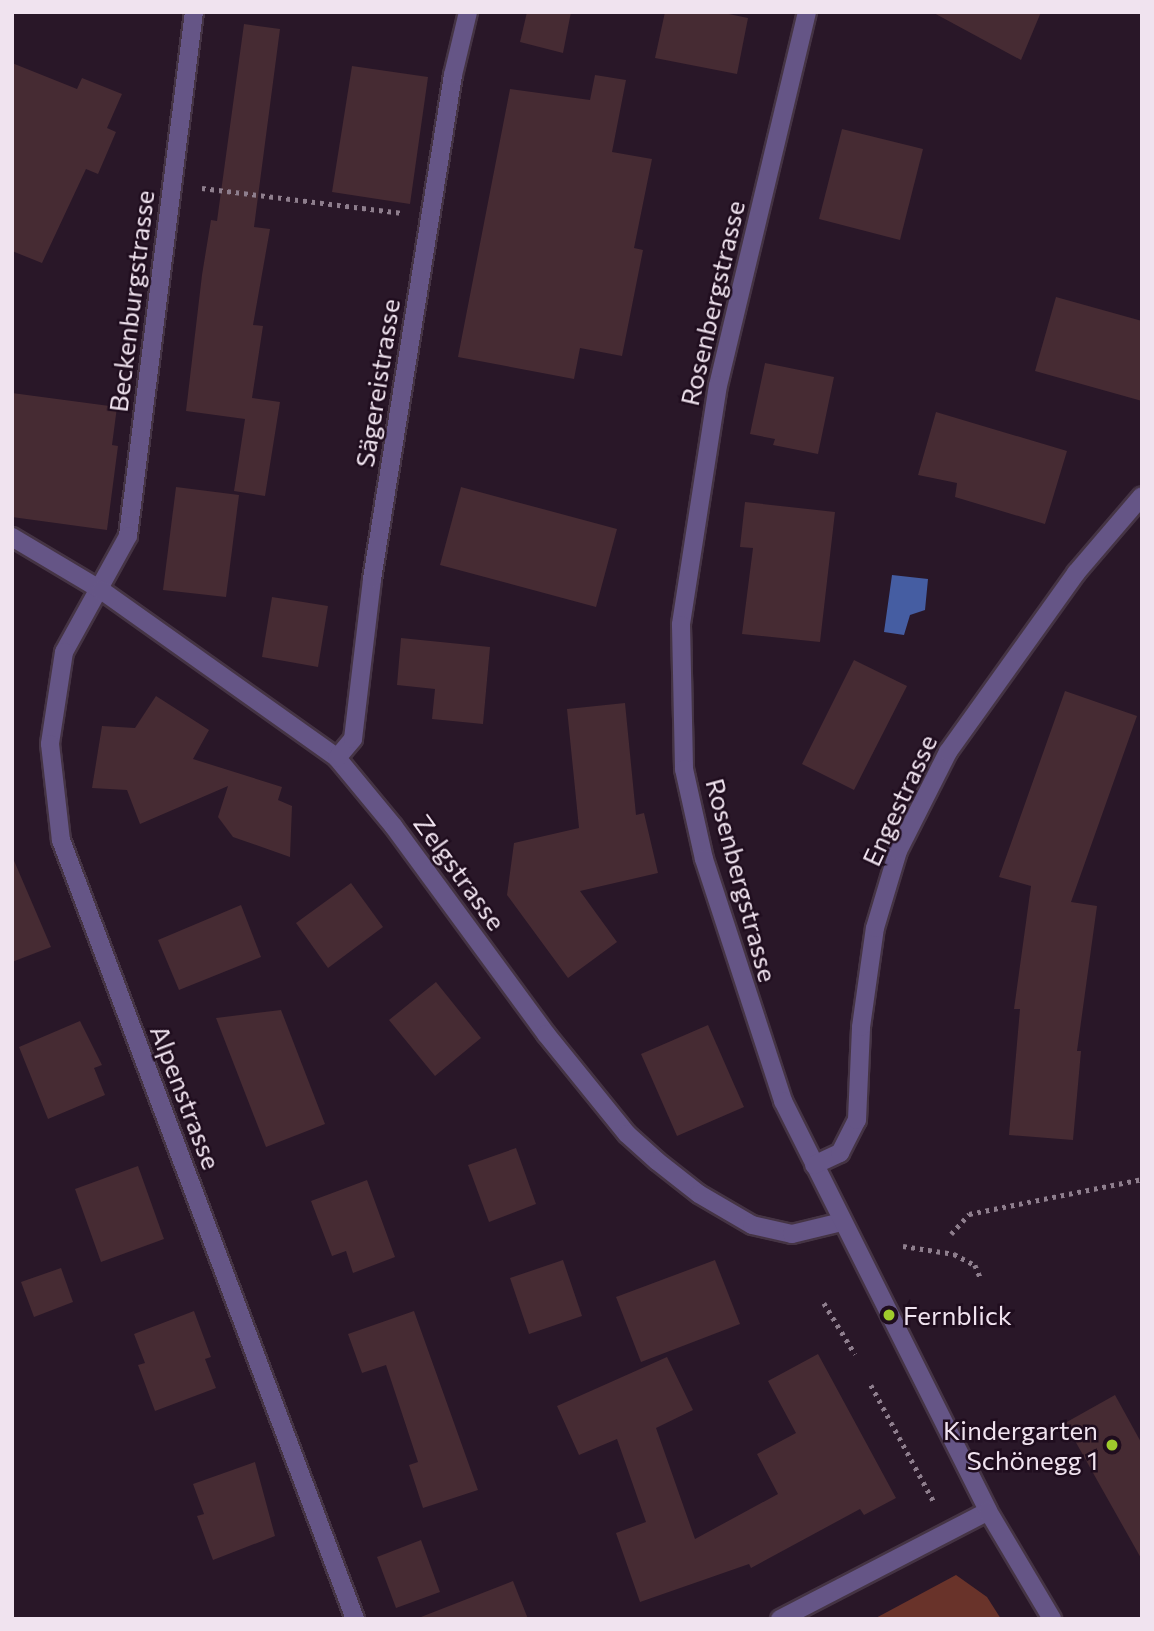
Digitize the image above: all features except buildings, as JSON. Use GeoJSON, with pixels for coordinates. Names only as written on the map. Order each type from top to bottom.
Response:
{"type":"FeatureCollection","features":[{"type":"Feature","properties":{"kind":"street","name":"Beckenburgstrasse"},"geometry":{"type":"LineString","coordinates":[[101,590],[128,536],[194,12]]}},
{"type":"Feature","properties":{"kind":"street","name":"Sägereistrasse"},"geometry":{"type":"LineString","coordinates":[[337,758],[353,739],[372,579],[430,217],[468,12]]}},
{"type":"Feature","properties":{"kind":"street","name":"Rosenbergstrasse"},"geometry":{"type":"LineString","coordinates":[[807,12],[718,385],[681,625],[684,769],[704,859],[783,1101],[988,1511],[1052,1619]]}},
{"type":"Feature","properties":{"kind":"street","name":"Engestrasse"},"geometry":{"type":"LineString","coordinates":[[814,1165],[840,1153],[857,1120],[861,1027],[875,928],[898,851],[948,751],[1076,573],[1142,496]]}},
{"type":"Feature","properties":{"kind":"street","name":"Zelgstrasse"},"geometry":{"type":"LineString","coordinates":[[12,537],[101,590],[337,758],[394,827],[546,1034],[627,1134],[699,1194],[752,1225],[792,1234],[842,1222]]}},
{"type":"Feature","properties":{"kind":"street","name":"Alpenstrasse"},"geometry":{"type":"LineString","coordinates":[[101,590],[64,652],[50,744],[61,840],[355,1619]]}},
{"type":"Feature","properties":{"kind":"street"},"geometry":{"type":"LineString","coordinates":[[780,1619],[988,1511]]}},
{"type":"Feature","properties":{"kind":"path"},"geometry":{"type":"LineString","coordinates":[[173,184],[430,217]]}},
{"type":"Feature","properties":{"kind":"path"},"geometry":{"type":"LineString","coordinates":[[951,1234],[969,1214],[1142,1180]]}},
{"type":"Feature","properties":{"kind":"path"},"geometry":{"type":"LineString","coordinates":[[903,1246],[954,1254],[975,1265],[981,1277]]}},
{"type":"Feature","properties":{"kind":"path"},"geometry":{"type":"LineString","coordinates":[[824,1303],[855,1354]]}},
{"type":"Feature","properties":{"kind":"path"},"geometry":{"type":"LineString","coordinates":[[871,1385],[935,1504]]}},
{"type":"Feature","properties":{"kind":"shaded area"},"geometry":{"type":"Polygon","coordinates":[[[956,1575],[987,1597],[1001,1619],[874,1619],[956,1575]]]}},
{"type":"Feature","properties":{"kind":"water"},"geometry":{"type":"Polygon","coordinates":[[[892,575],[928,579],[925,610],[910,615],[904,635],[884,632],[892,575]]]}},
{"type":"Feature","properties":{"kind":"place","name":"Fernblick"},"geometry":{"type":"Point","coordinates":[889,1315]}},
{"type":"Feature","properties":{"kind":"place","name":"Kindergarten Schönegg 1"},"geometry":{"type":"Point","coordinates":[1112,1445]}}]}
